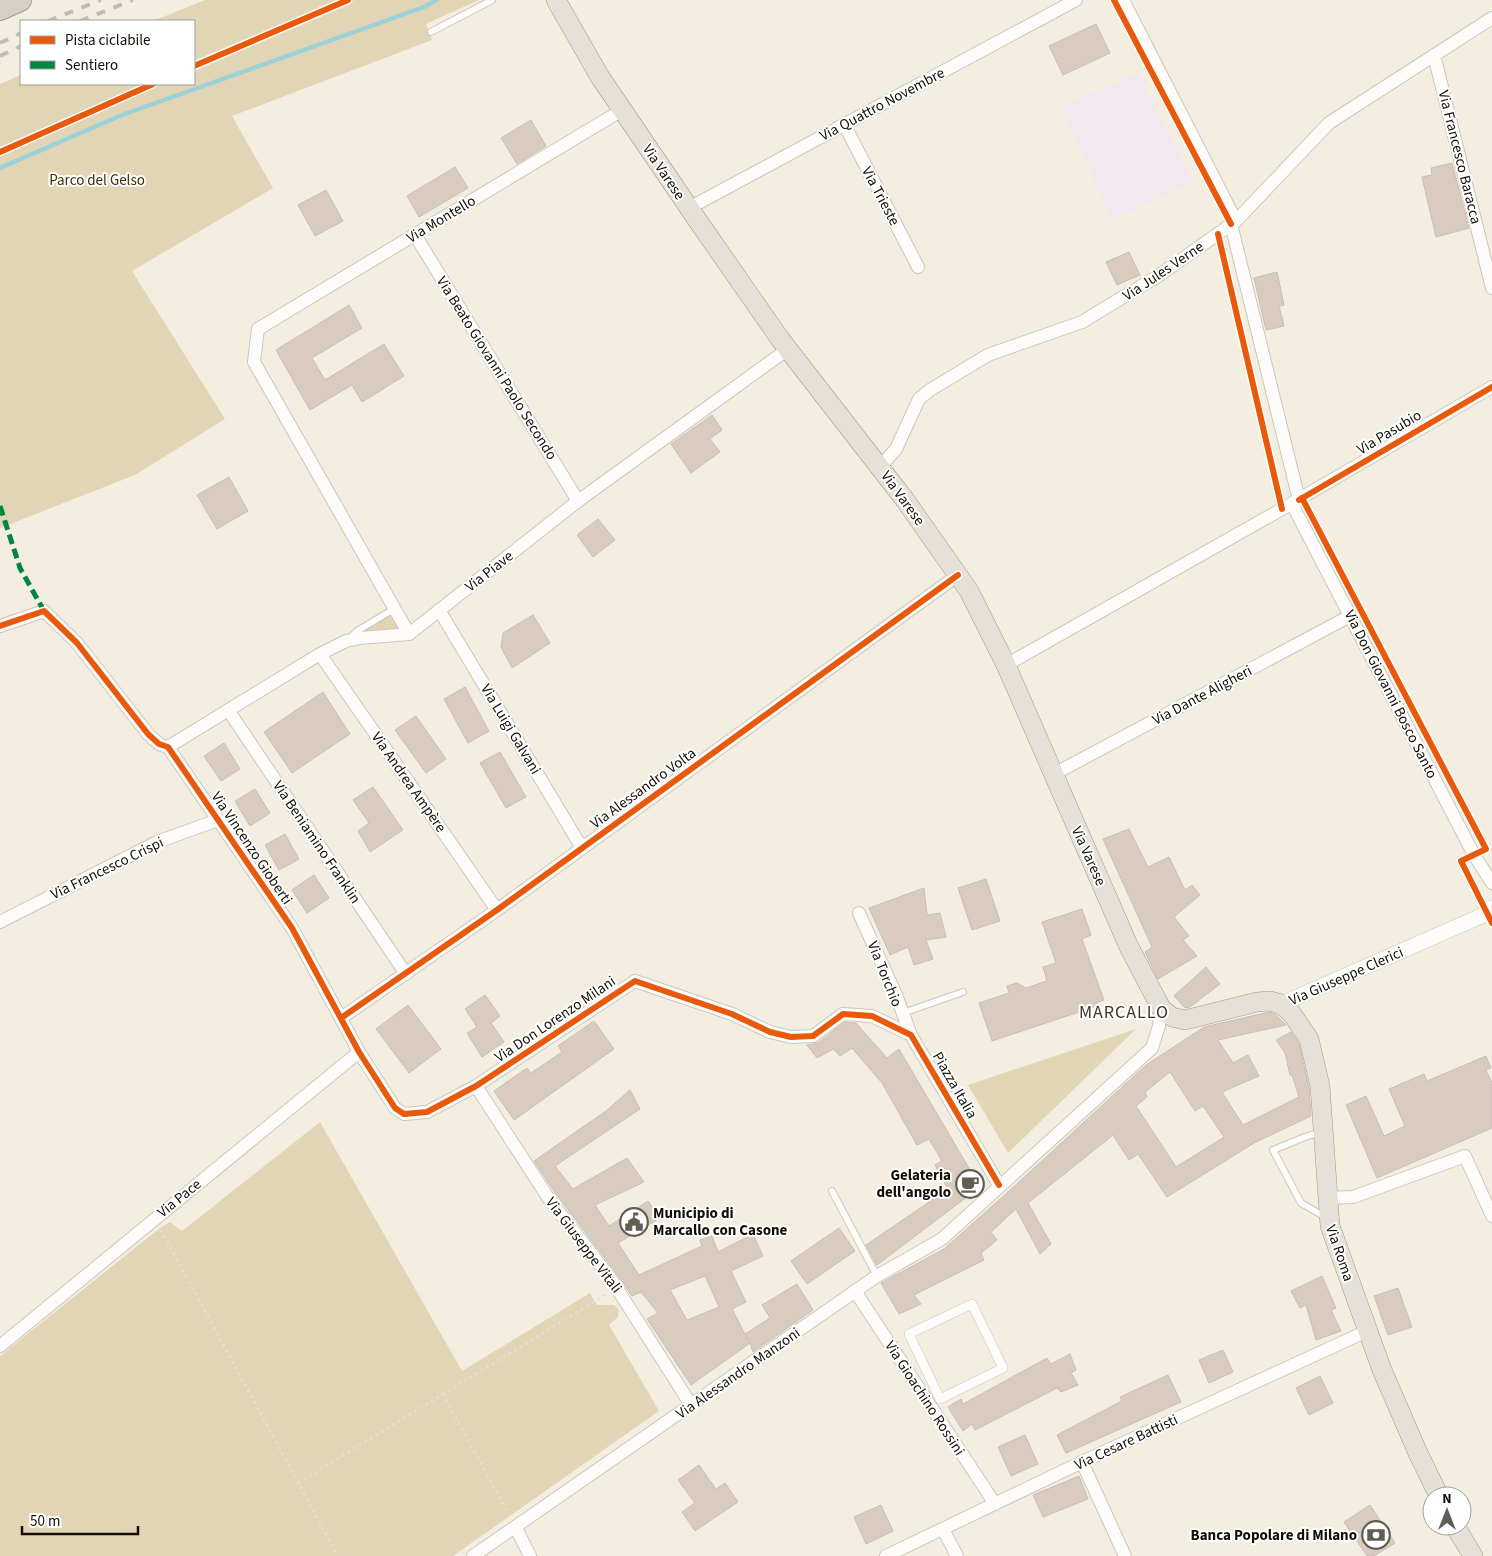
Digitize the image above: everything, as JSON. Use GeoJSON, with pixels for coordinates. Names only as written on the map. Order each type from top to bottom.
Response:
{"type":"FeatureCollection","features":[{"type":"Feature","properties":{"kind":"highway"},"geometry":{"type":"LineString","coordinates":[[0,9],[20,0]]}},
{"type":"Feature","properties":{"kind":"main road","name":"Via Varese"},"geometry":{"type":"LineString","coordinates":[[556,0],[600,77],[689,208],[788,349],[880,467],[958,575],[1006,665],[1129,947],[1161,1008]]}},
{"type":"Feature","properties":{"kind":"main road","name":"Via Giuseppe Clerici"},"geometry":{"type":"LineString","coordinates":[[1161,1008],[1178,1019],[1192,1018],[1257,1002],[1270,1001],[1281,1004]]}},
{"type":"Feature","properties":{"kind":"main road","name":"Via Roma"},"geometry":{"type":"LineString","coordinates":[[1281,1004],[1292,1014],[1309,1039],[1320,1086],[1329,1219],[1367,1330],[1418,1453],[1434,1486]]}},
{"type":"Feature","properties":{"kind":"main road"},"geometry":{"type":"LineString","coordinates":[[1461,1536],[1473,1556]]}},
{"type":"Feature","properties":{"kind":"street"},"geometry":{"type":"LineString","coordinates":[[1048,0],[1054,12]]}},
{"type":"Feature","properties":{"kind":"street","name":"Via Quattro Novembre"},"geometry":{"type":"LineString","coordinates":[[689,208],[1076,0]]}},
{"type":"Feature","properties":{"kind":"street","name":"Via Don Giovanni Bosco Santo"},"geometry":{"type":"LineString","coordinates":[[1122,0],[1234,223],[1295,502],[1350,616],[1474,855],[1492,883]]}},
{"type":"Feature","properties":{"kind":"street","name":"Via Jules Verne"},"geometry":{"type":"LineString","coordinates":[[880,467],[896,449],[919,399],[937,385],[988,355],[1082,322],[1158,276],[1234,223],[1329,123],[1492,18]]}},
{"type":"Feature","properties":{"kind":"street","name":"Via Francesco Baracca"},"geometry":{"type":"LineString","coordinates":[[1434,55],[1492,288]]}},
{"type":"Feature","properties":{"kind":"street","name":"Via Montello"},"geometry":{"type":"LineString","coordinates":[[394,609],[254,362],[258,329],[622,110]]}},
{"type":"Feature","properties":{"kind":"street","name":"Via Trieste"},"geometry":{"type":"LineString","coordinates":[[844,124],[918,267]]}},
{"type":"Feature","properties":{"kind":"street","name":"Via Beato Giovanni Paolo Secondo"},"geometry":{"type":"LineString","coordinates":[[415,235],[578,500]]}},
{"type":"Feature","properties":{"kind":"street","name":"Via Piave"},"geometry":{"type":"LineString","coordinates":[[409,634],[578,500],[788,349]]}},
{"type":"Feature","properties":{"kind":"street","name":"Via Pasubio"},"geometry":{"type":"LineString","coordinates":[[1006,665],[1295,502],[1492,387]]}},
{"type":"Feature","properties":{"kind":"street","name":"Via Alessandro Volta"},"geometry":{"type":"LineString","coordinates":[[341,1018],[497,910],[958,575]]}},
{"type":"Feature","properties":{"kind":"street"},"geometry":{"type":"LineString","coordinates":[[168,747],[320,654],[346,642],[409,634],[394,609]]}},
{"type":"Feature","properties":{"kind":"street","name":"Via Luigi Galvani"},"geometry":{"type":"LineString","coordinates":[[439,610],[582,848]]}},
{"type":"Feature","properties":{"kind":"street","name":"Via Vincenzo Gioberti"},"geometry":{"type":"LineString","coordinates":[[0,626],[44,612],[77,643],[148,734],[159,744],[168,747],[292,928],[359,1052],[395,1108],[404,1114],[415,1115]]}},
{"type":"Feature","properties":{"kind":"street","name":"Via Dante Aligheri"},"geometry":{"type":"LineString","coordinates":[[1054,774],[1350,616]]}},
{"type":"Feature","properties":{"kind":"street","name":"Via Andrea Ampère"},"geometry":{"type":"LineString","coordinates":[[320,654],[497,910]]}},
{"type":"Feature","properties":{"kind":"street","name":"Via Beniamino Franklin"},"geometry":{"type":"LineString","coordinates":[[228,710],[406,974]]}},
{"type":"Feature","properties":{"kind":"street","name":"Via Francesco Crispi"},"geometry":{"type":"LineString","coordinates":[[0,922],[157,842],[218,820]]}},
{"type":"Feature","properties":{"kind":"street","name":"Via Giuseppe Clerici"},"geometry":{"type":"LineString","coordinates":[[1281,1004],[1488,913],[1492,908]]}},
{"type":"Feature","properties":{"kind":"street","name":"Via Torchio"},"geometry":{"type":"LineString","coordinates":[[859,913],[896,995],[901,1014],[911,1035]]}},
{"type":"Feature","properties":{"kind":"street","name":"Via Don Lorenzo Milani"},"geometry":{"type":"LineString","coordinates":[[415,1115],[438,1107],[476,1086],[635,981],[732,1014],[770,1032],[791,1037],[813,1036],[843,1014],[872,1016],[911,1035]]}},
{"type":"Feature","properties":{"kind":"street"},"geometry":{"type":"LineString","coordinates":[[999,1186],[1152,1048],[1160,1026],[1161,1008]]}},
{"type":"Feature","properties":{"kind":"street","name":"Piazza Italia"},"geometry":{"type":"LineString","coordinates":[[911,1035],[999,1186]]}},
{"type":"Feature","properties":{"kind":"street","name":"Via Pace"},"geometry":{"type":"LineString","coordinates":[[0,1346],[359,1052]]}},
{"type":"Feature","properties":{"kind":"street","name":"Via Giuseppe Vitali"},"geometry":{"type":"LineString","coordinates":[[476,1086],[550,1199],[614,1283],[691,1405]]}},
{"type":"Feature","properties":{"kind":"street"},"geometry":{"type":"LineString","coordinates":[[1327,1198],[1353,1197],[1465,1156],[1492,1216]]}},
{"type":"Feature","properties":{"kind":"street","name":"Via Alessandro Manzoni"},"geometry":{"type":"LineString","coordinates":[[473,1556],[521,1525],[877,1276],[942,1239],[999,1186]]}},
{"type":"Feature","properties":{"kind":"street","name":"Via Gioachino Rossini"},"geometry":{"type":"LineString","coordinates":[[855,1292],[995,1504]]}},
{"type":"Feature","properties":{"kind":"street"},"geometry":{"type":"LineString","coordinates":[[972,1304],[1003,1368],[940,1398],[909,1334],[972,1304]]}},
{"type":"Feature","properties":{"kind":"street","name":"Via Cesare Battisti"},"geometry":{"type":"LineString","coordinates":[[886,1556],[1082,1462],[1367,1330]]}},
{"type":"Feature","properties":{"kind":"street"},"geometry":{"type":"LineString","coordinates":[[1082,1462],[1125,1556]]}},
{"type":"Feature","properties":{"kind":"street"},"geometry":{"type":"LineString","coordinates":[[521,1525],[530,1556]]}},
{"type":"Feature","properties":{"kind":"street"},"geometry":{"type":"LineString","coordinates":[[943,1529],[957,1556]]}},
{"type":"Feature","properties":{"kind":"lane"},"geometry":{"type":"LineString","coordinates":[[430,32],[492,0]]}},
{"type":"Feature","properties":{"kind":"lane"},"geometry":{"type":"LineString","coordinates":[[346,642],[357,631],[394,609]]}},
{"type":"Feature","properties":{"kind":"lane"},"geometry":{"type":"LineString","coordinates":[[901,1014],[963,992]]}},
{"type":"Feature","properties":{"kind":"lane"},"geometry":{"type":"LineString","coordinates":[[1323,1132],[1305,1137],[1274,1150],[1302,1203],[1329,1219]]}},
{"type":"Feature","properties":{"kind":"lane"},"geometry":{"type":"LineString","coordinates":[[832,1191],[877,1276]]}},
{"type":"Feature","properties":{"kind":"path"},"geometry":{"type":"LineString","coordinates":[[154,1218],[338,1556]]}},
{"type":"Feature","properties":{"kind":"path"},"geometry":{"type":"LineString","coordinates":[[298,1483],[443,1394],[614,1283]]}},
{"type":"Feature","properties":{"kind":"path"},"geometry":{"type":"LineString","coordinates":[[443,1394],[510,1517],[519,1512],[521,1525]]}},
{"type":"Feature","properties":{"kind":"shaded area"},"geometry":{"type":"Polygon","coordinates":[[[1137,73],[1194,181],[1112,220],[1061,107],[1137,73]]]}},
{"type":"Feature","properties":{"kind":"green space","name":"Parco del Gelso"},"geometry":{"type":"Polygon","coordinates":[[[205,0],[479,0],[426,24],[432,40],[232,116],[273,188],[132,271],[225,419],[135,475],[0,528],[0,84],[20,75],[20,85],[195,85],[195,20],[155,20],[205,0]]]}},
{"type":"Feature","properties":{"kind":"green space"},"geometry":{"type":"Polygon","coordinates":[[[391,615],[398,627],[397,629],[364,632],[364,629],[391,615]]]}},
{"type":"Feature","properties":{"kind":"green space"},"geometry":{"type":"Polygon","coordinates":[[[1136,1029],[1008,1153],[968,1085],[1136,1029]]]}},
{"type":"Feature","properties":{"kind":"green space"},"geometry":{"type":"Polygon","coordinates":[[[320,1122],[462,1371],[590,1293],[597,1305],[614,1305],[619,1310],[618,1317],[609,1325],[659,1411],[453,1556],[0,1556],[0,1356],[160,1228],[170,1222],[182,1231],[320,1122]]]}},
{"type":"Feature","properties":{"kind":"building"},"geometry":{"type":"Polygon","coordinates":[[[1096,24],[1110,53],[1063,75],[1049,46],[1096,24]]]}},
{"type":"Feature","properties":{"kind":"building"},"geometry":{"type":"Polygon","coordinates":[[[531,120],[546,146],[517,164],[501,138],[531,120]]]}},
{"type":"Feature","properties":{"kind":"building"},"geometry":{"type":"Polygon","coordinates":[[[1452,163],[1469,228],[1436,237],[1422,177],[1432,175],[1431,168],[1452,163]]]}},
{"type":"Feature","properties":{"kind":"building"},"geometry":{"type":"Polygon","coordinates":[[[455,167],[468,188],[419,217],[407,196],[455,167]]]}},
{"type":"Feature","properties":{"kind":"building"},"geometry":{"type":"Polygon","coordinates":[[[326,190],[343,221],[315,236],[298,205],[326,190]]]}},
{"type":"Feature","properties":{"kind":"building"},"geometry":{"type":"Polygon","coordinates":[[[1129,252],[1140,275],[1117,285],[1106,262],[1129,252]]]}},
{"type":"Feature","properties":{"kind":"building"},"geometry":{"type":"Polygon","coordinates":[[[1277,272],[1284,305],[1279,306],[1284,326],[1266,330],[1254,278],[1277,272]]]}},
{"type":"Feature","properties":{"kind":"building"},"geometry":{"type":"Polygon","coordinates":[[[349,305],[362,328],[312,358],[325,380],[384,344],[404,376],[362,402],[352,385],[310,410],[276,350],[349,305]]]}},
{"type":"Feature","properties":{"kind":"building"},"geometry":{"type":"Polygon","coordinates":[[[712,415],[722,430],[710,439],[720,452],[691,473],[671,444],[712,415]]]}},
{"type":"Feature","properties":{"kind":"building"},"geometry":{"type":"Polygon","coordinates":[[[229,477],[248,511],[217,529],[197,495],[229,477]]]}},
{"type":"Feature","properties":{"kind":"building"},"geometry":{"type":"Polygon","coordinates":[[[598,519],[615,540],[593,557],[577,535],[598,519]]]}},
{"type":"Feature","properties":{"kind":"building"},"geometry":{"type":"Polygon","coordinates":[[[533,615],[550,643],[512,668],[501,647],[503,633],[533,615]]]}},
{"type":"Feature","properties":{"kind":"building"},"geometry":{"type":"Polygon","coordinates":[[[465,687],[489,731],[468,743],[444,699],[465,687]]]}},
{"type":"Feature","properties":{"kind":"building"},"geometry":{"type":"Polygon","coordinates":[[[323,692],[350,734],[292,773],[264,732],[323,692]]]}},
{"type":"Feature","properties":{"kind":"building"},"geometry":{"type":"Polygon","coordinates":[[[416,716],[446,759],[426,773],[395,730],[416,716]]]}},
{"type":"Feature","properties":{"kind":"building"},"geometry":{"type":"Polygon","coordinates":[[[224,743],[240,769],[221,781],[204,756],[224,743]]]}},
{"type":"Feature","properties":{"kind":"building"},"geometry":{"type":"Polygon","coordinates":[[[500,752],[526,797],[506,808],[480,763],[500,752]]]}},
{"type":"Feature","properties":{"kind":"building"},"geometry":{"type":"Polygon","coordinates":[[[373,787],[403,830],[370,852],[358,831],[369,823],[353,800],[373,787]]]}},
{"type":"Feature","properties":{"kind":"building"},"geometry":{"type":"Polygon","coordinates":[[[255,789],[270,813],[250,826],[235,801],[255,789]]]}},
{"type":"Feature","properties":{"kind":"building"},"geometry":{"type":"Polygon","coordinates":[[[1129,829],[1148,867],[1169,857],[1185,890],[1192,885],[1200,895],[1174,917],[1189,936],[1183,940],[1197,956],[1158,979],[1145,952],[1152,947],[1103,839],[1129,829]]]}},
{"type":"Feature","properties":{"kind":"building"},"geometry":{"type":"Polygon","coordinates":[[[285,834],[299,859],[279,870],[265,845],[285,834]]]}},
{"type":"Feature","properties":{"kind":"building"},"geometry":{"type":"Polygon","coordinates":[[[314,875],[329,898],[307,913],[292,890],[314,875]]]}},
{"type":"Feature","properties":{"kind":"building"},"geometry":{"type":"Polygon","coordinates":[[[986,879],[1000,921],[972,930],[958,888],[986,879]]]}},
{"type":"Feature","properties":{"kind":"building"},"geometry":{"type":"Polygon","coordinates":[[[924,888],[927,915],[940,913],[946,937],[926,940],[933,959],[914,965],[908,947],[890,955],[869,908],[924,888]]]}},
{"type":"Feature","properties":{"kind":"building"},"geometry":{"type":"Polygon","coordinates":[[[1082,909],[1091,935],[1082,939],[1104,1000],[1096,1003],[1097,1006],[992,1041],[979,1003],[1009,993],[1007,986],[1017,983],[1026,988],[1047,981],[1043,967],[1056,963],[1042,922],[1082,909]]]}},
{"type":"Feature","properties":{"kind":"building"},"geometry":{"type":"Polygon","coordinates":[[[1206,967],[1220,984],[1190,1007],[1185,1008],[1174,996],[1206,967]]]}},
{"type":"Feature","properties":{"kind":"building"},"geometry":{"type":"Polygon","coordinates":[[[485,995],[500,1016],[491,1023],[504,1042],[482,1057],[467,1033],[477,1027],[465,1009],[485,995]]]}},
{"type":"Feature","properties":{"kind":"building"},"geometry":{"type":"Polygon","coordinates":[[[408,1005],[441,1049],[409,1073],[376,1029],[408,1005]]]}},
{"type":"Feature","properties":{"kind":"building"},"geometry":{"type":"Polygon","coordinates":[[[1269,1012],[1275,1014],[1286,1025],[1218,1040],[1233,1063],[1248,1055],[1259,1076],[1222,1092],[1243,1125],[1299,1097],[1292,1075],[1290,1075],[1285,1053],[1276,1040],[1291,1032],[1299,1044],[1309,1088],[1311,1116],[1254,1143],[1167,1197],[1138,1154],[1129,1160],[1113,1135],[1028,1203],[1051,1244],[1040,1254],[1016,1209],[991,1232],[997,1240],[981,1253],[984,1260],[914,1295],[921,1304],[899,1314],[881,1283],[944,1249],[1146,1065],[1204,1027],[1269,1012]],[[1170,1072],[1145,1092],[1147,1097],[1136,1106],[1176,1167],[1224,1137],[1203,1106],[1195,1111],[1170,1072]]]}},
{"type":"Feature","properties":{"kind":"building"},"geometry":{"type":"Polygon","coordinates":[[[594,1021],[614,1049],[514,1120],[494,1091],[527,1068],[531,1073],[562,1052],[558,1046],[594,1021]]]}},
{"type":"Feature","properties":{"kind":"building"},"geometry":{"type":"Polygon","coordinates":[[[845,1022],[856,1023],[887,1058],[899,1049],[980,1187],[877,1265],[866,1245],[948,1189],[935,1165],[942,1161],[929,1139],[917,1145],[882,1083],[852,1048],[840,1056],[833,1049],[817,1058],[807,1045],[818,1043],[845,1022]]]}},
{"type":"Feature","properties":{"kind":"building"},"geometry":{"type":"Polygon","coordinates":[[[1486,1056],[1491,1068],[1486,1070],[1492,1083],[1492,1128],[1377,1178],[1346,1105],[1366,1096],[1384,1136],[1405,1126],[1389,1089],[1424,1074],[1427,1081],[1486,1056]]]}},
{"type":"Feature","properties":{"kind":"building"},"geometry":{"type":"Polygon","coordinates":[[[630,1090],[640,1109],[555,1166],[573,1189],[627,1158],[644,1182],[595,1205],[609,1226],[648,1201],[660,1218],[618,1243],[639,1275],[702,1246],[700,1240],[712,1236],[718,1252],[753,1234],[763,1256],[731,1271],[746,1302],[732,1309],[748,1340],[745,1334],[770,1318],[762,1305],[797,1284],[813,1310],[753,1352],[750,1343],[691,1385],[647,1319],[658,1313],[641,1292],[632,1296],[556,1194],[534,1161],[606,1111],[630,1090]],[[705,1276],[670,1290],[687,1320],[719,1307],[705,1276]]]}},
{"type":"Feature","properties":{"kind":"building"},"geometry":{"type":"Polygon","coordinates":[[[839,1228],[855,1251],[807,1284],[791,1261],[839,1228]]]}},
{"type":"Feature","properties":{"kind":"building"},"geometry":{"type":"Polygon","coordinates":[[[1322,1276],[1336,1308],[1331,1310],[1341,1331],[1316,1340],[1306,1305],[1300,1308],[1291,1291],[1322,1276]]]}},
{"type":"Feature","properties":{"kind":"building"},"geometry":{"type":"Polygon","coordinates":[[[1398,1288],[1412,1327],[1388,1335],[1374,1296],[1398,1288]]]}},
{"type":"Feature","properties":{"kind":"building"},"geometry":{"type":"Polygon","coordinates":[[[1223,1350],[1233,1372],[1209,1383],[1199,1360],[1223,1350]]]}},
{"type":"Feature","properties":{"kind":"building"},"geometry":{"type":"Polygon","coordinates":[[[1070,1354],[1076,1370],[1071,1373],[1078,1385],[1061,1392],[1057,1388],[975,1430],[972,1424],[963,1431],[948,1407],[961,1399],[963,1404],[1047,1358],[1051,1364],[1070,1354]]]}},
{"type":"Feature","properties":{"kind":"building"},"geometry":{"type":"Polygon","coordinates":[[[1168,1375],[1181,1402],[1066,1453],[1057,1435],[1122,1401],[1120,1397],[1168,1375]]]}},
{"type":"Feature","properties":{"kind":"building"},"geometry":{"type":"Polygon","coordinates":[[[1320,1376],[1333,1403],[1309,1415],[1296,1388],[1320,1376]]]}},
{"type":"Feature","properties":{"kind":"building"},"geometry":{"type":"Polygon","coordinates":[[[1025,1435],[1038,1464],[1011,1476],[998,1447],[1025,1435]]]}},
{"type":"Feature","properties":{"kind":"building"},"geometry":{"type":"Polygon","coordinates":[[[699,1465],[716,1489],[725,1483],[738,1502],[695,1531],[682,1512],[695,1503],[678,1480],[699,1465]]]}},
{"type":"Feature","properties":{"kind":"building"},"geometry":{"type":"Polygon","coordinates":[[[1079,1476],[1088,1499],[1043,1517],[1033,1495],[1079,1476]]]}},
{"type":"Feature","properties":{"kind":"building"},"geometry":{"type":"Polygon","coordinates":[[[881,1505],[893,1531],[866,1544],[854,1517],[881,1505]]]}},
{"type":"Feature","properties":{"kind":"building"},"geometry":{"type":"Polygon","coordinates":[[[1370,1505],[1395,1543],[1374,1556],[1367,1556],[1344,1522],[1370,1505]]]}},
{"type":"Feature","properties":{"kind":"waterway"},"geometry":{"type":"LineString","coordinates":[[0,168],[122,115],[424,7],[436,0]]}},
{"type":"Feature","properties":{"kind":"railway"},"geometry":{"type":"LineString","coordinates":[[51,20],[101,0]]}},
{"type":"Feature","properties":{"kind":"railway"},"geometry":{"type":"LineString","coordinates":[[83,20],[133,0]]}},
{"type":"Feature","properties":{"kind":"railway"},"geometry":{"type":"LineString","coordinates":[[0,43],[20,33]]}},
{"type":"Feature","properties":{"kind":"railway"},"geometry":{"type":"LineString","coordinates":[[0,56],[20,46]]}},
{"type":"Feature","properties":{"kind":"marked path"},"geometry":{"type":"LineString","coordinates":[[0,506],[20,568],[44,611]]}},
{"type":"Feature","properties":{"kind":"cycle path"},"geometry":{"type":"LineString","coordinates":[[195,66],[348,0]]}},
{"type":"Feature","properties":{"kind":"cycle path"},"geometry":{"type":"LineString","coordinates":[[1114,0],[1231,224]]}},
{"type":"Feature","properties":{"kind":"cycle path"},"geometry":{"type":"LineString","coordinates":[[0,152],[151,85]]}},
{"type":"Feature","properties":{"kind":"cycle path"},"geometry":{"type":"LineString","coordinates":[[1218,234],[1282,509]]}},
{"type":"Feature","properties":{"kind":"cycle path"},"geometry":{"type":"LineString","coordinates":[[1299,500],[1492,387]]}},
{"type":"Feature","properties":{"kind":"cycle path"},"geometry":{"type":"LineString","coordinates":[[1302,498],[1486,849],[1461,861],[1492,923]]}},
{"type":"Feature","properties":{"kind":"cycle path"},"geometry":{"type":"LineString","coordinates":[[341,1018],[497,910],[958,575]]}},
{"type":"Feature","properties":{"kind":"cycle path"},"geometry":{"type":"LineString","coordinates":[[0,626],[44,611],[77,643],[148,734],[159,744],[168,747],[292,928],[359,1052],[395,1108],[404,1114],[427,1112],[476,1086],[635,981],[732,1014],[770,1032],[791,1037],[813,1036],[843,1014],[872,1016],[911,1035],[999,1185]]}},
{"type":"Feature","properties":{"kind":"place","name":"Gelateria dell'angolo"},"geometry":{"type":"Point","coordinates":[970,1184]}},
{"type":"Feature","properties":{"kind":"place","name":"Municipio di Marcallo con Casone"},"geometry":{"type":"Point","coordinates":[634,1222]}},
{"type":"Feature","properties":{"kind":"place","name":"Banca Popolare di Milano"},"geometry":{"type":"Point","coordinates":[1376,1535]}},
{"type":"Feature","properties":{"kind":"district","name":"MARCALLO"},"geometry":{"type":"Point","coordinates":[1124,1012]}}]}
